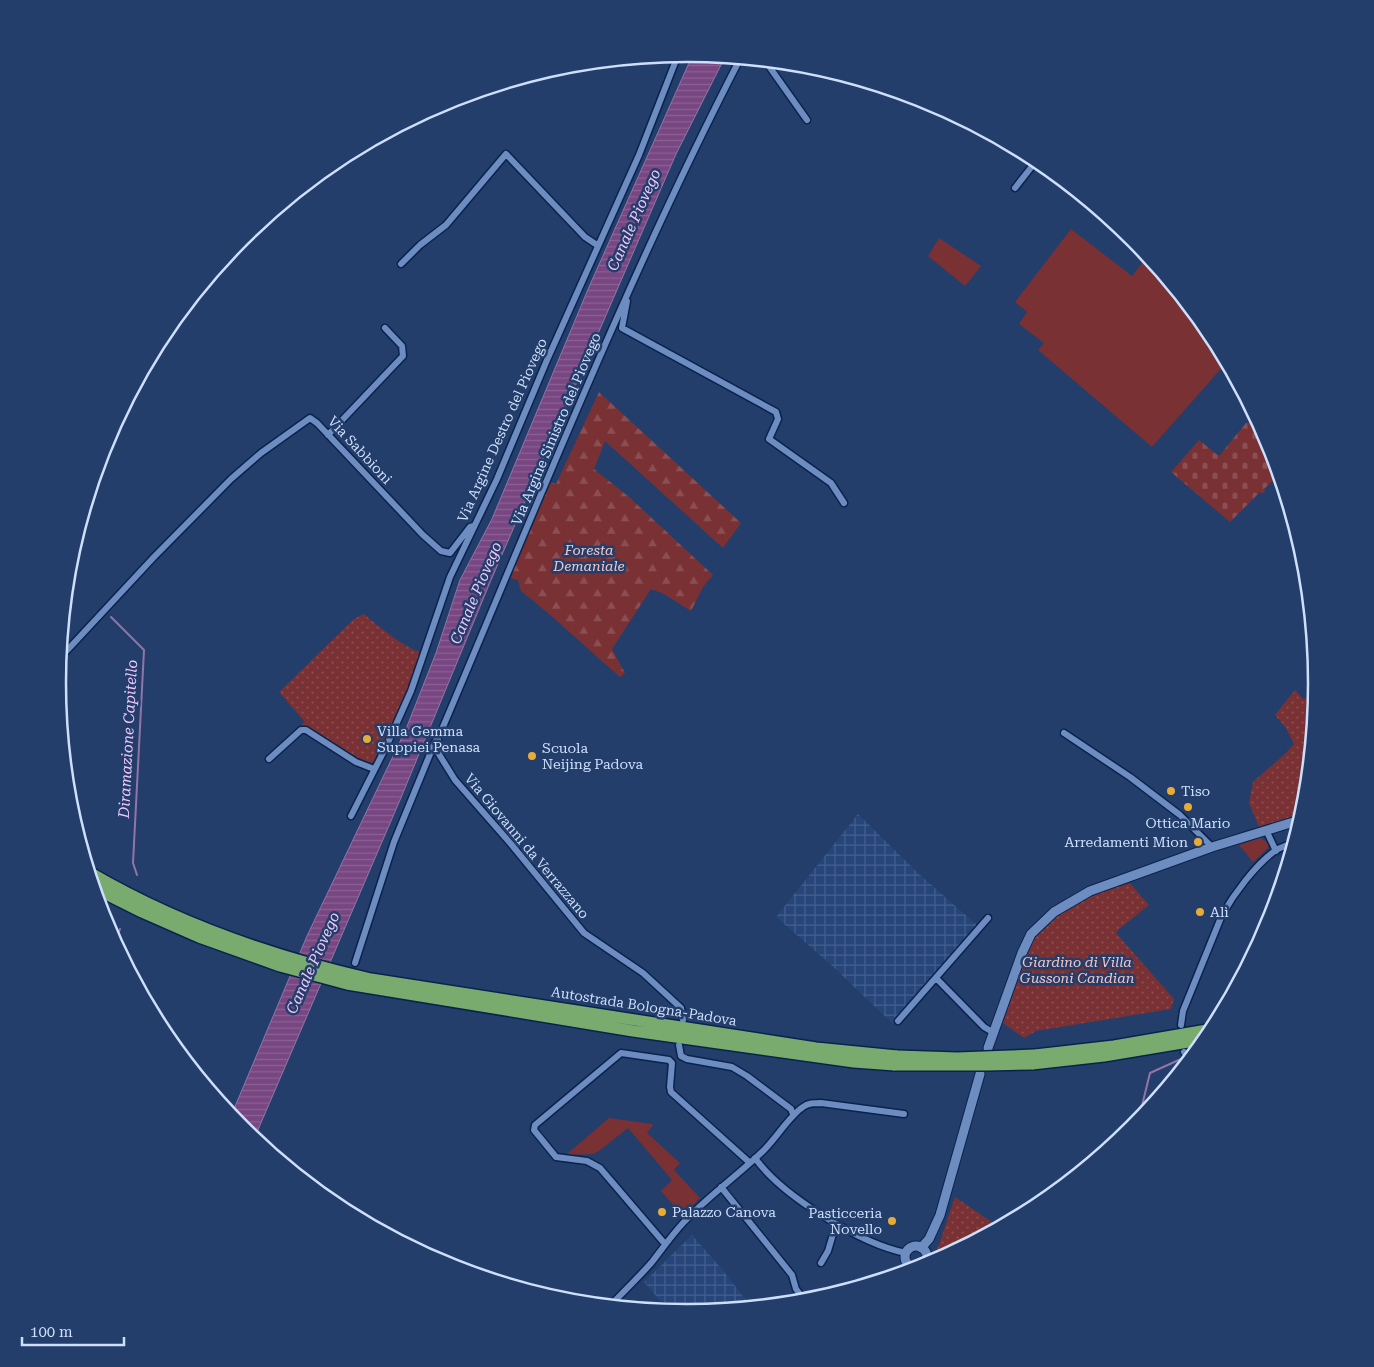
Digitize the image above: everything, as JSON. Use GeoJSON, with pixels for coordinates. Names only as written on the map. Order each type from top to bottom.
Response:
{"type":"FeatureCollection","features":[{"type":"Feature","properties":{"kind":"highway","name":"Autostrada Bologna-Padova"},"geometry":{"type":"LineString","coordinates":[[97,876],[154,906],[253,951]]}},
{"type":"Feature","properties":{"kind":"highway","name":"Autostrada Bologna-Padova"},"geometry":{"type":"LineString","coordinates":[[102,892],[171,925],[253,951],[313,965],[370,983],[896,1061],[957,1058],[1033,1059],[1104,1056],[1195,1041]]}},
{"type":"Feature","properties":{"kind":"highway","name":"Autostrada Bologna-Padova"},"geometry":{"type":"LineString","coordinates":[[1033,1059],[1202,1030]]}},
{"type":"Feature","properties":{"kind":"street","name":"Via Argine Destro del Piovego"},"geometry":{"type":"LineString","coordinates":[[351,816],[411,691],[450,577],[497,479],[597,245],[639,154],[675,63]]}},
{"type":"Feature","properties":{"kind":"street","name":"Via Argine Sinistro del Piovego"},"geometry":{"type":"LineString","coordinates":[[356,963],[394,842],[435,742],[627,295],[680,178],[737,65]]}},
{"type":"Feature","properties":{"kind":"street"},"geometry":{"type":"LineString","coordinates":[[771,68],[807,120]]}},
{"type":"Feature","properties":{"kind":"street"},"geometry":{"type":"LineString","coordinates":[[401,264],[420,245],[446,225],[506,154],[585,237],[597,245]]}},
{"type":"Feature","properties":{"kind":"street"},"geometry":{"type":"LineString","coordinates":[[1015,188],[1032,167]]}},
{"type":"Feature","properties":{"kind":"street","name":"Via Argine Sinistro del Piovego"},"geometry":{"type":"LineString","coordinates":[[627,295],[622,328],[776,412],[778,419],[769,439],[831,483],[844,504]]}},
{"type":"Feature","properties":{"kind":"street"},"geometry":{"type":"LineString","coordinates":[[328,435],[403,356],[402,346],[384,328]]}},
{"type":"Feature","properties":{"kind":"street","name":"Via Sabbioni"},"geometry":{"type":"LineString","coordinates":[[67,651],[154,557],[231,479],[261,453],[310,418],[426,538],[442,552],[450,553],[470,527],[474,526]]}},
{"type":"Feature","properties":{"kind":"street"},"geometry":{"type":"LineString","coordinates":[[269,759],[301,730],[306,730],[356,762],[374,769]]}},
{"type":"Feature","properties":{"kind":"street"},"geometry":{"type":"LineString","coordinates":[[1064,733],[1130,777],[1180,815],[1212,847]]}},
{"type":"Feature","properties":{"kind":"street","name":"Via Giovanni da Verrazzano"},"geometry":{"type":"LineString","coordinates":[[440,734],[437,742],[437,752],[444,765],[584,933],[627,961],[672,999],[681,1008],[683,1020]]}},
{"type":"Feature","properties":{"kind":"street"},"geometry":{"type":"LineString","coordinates":[[988,1048],[1022,953],[1031,934],[1048,917],[1090,891],[1212,847],[1292,822]]}},
{"type":"Feature","properties":{"kind":"street"},"geometry":{"type":"LineString","coordinates":[[1266,830],[1276,851]]}},
{"type":"Feature","properties":{"kind":"street"},"geometry":{"type":"LineString","coordinates":[[1182,1025],[1183,1011],[1222,915],[1243,883],[1276,851],[1286,846]]}},
{"type":"Feature","properties":{"kind":"street"},"geometry":{"type":"LineString","coordinates":[[898,1022],[988,918]]}},
{"type":"Feature","properties":{"kind":"street"},"geometry":{"type":"LineString","coordinates":[[936,978],[984,1027],[994,1033]]}},
{"type":"Feature","properties":{"kind":"street"},"geometry":{"type":"LineString","coordinates":[[679,1045],[681,1056],[687,1059],[732,1067],[747,1076],[791,1109],[793,1114]]}},
{"type":"Feature","properties":{"kind":"street"},"geometry":{"type":"LineString","coordinates":[[665,1244],[600,1168],[587,1161],[560,1159],[534,1130],[535,1125],[621,1053],[669,1060],[672,1063],[670,1087],[672,1092],[752,1160],[784,1190],[836,1224],[888,1249],[906,1253],[914,1247],[921,1248],[927,1256]]}},
{"type":"Feature","properties":{"kind":"street"},"geometry":{"type":"LineString","coordinates":[[921,1248],[929,1239],[940,1215],[980,1074]]}},
{"type":"Feature","properties":{"kind":"street"},"geometry":{"type":"LineString","coordinates":[[616,1300],[651,1263],[682,1224],[779,1134],[793,1114],[804,1106],[821,1103],[904,1114]]}},
{"type":"Feature","properties":{"kind":"street"},"geometry":{"type":"LineString","coordinates":[[721,1187],[792,1275],[796,1289],[800,1294]]}},
{"type":"Feature","properties":{"kind":"street"},"geometry":{"type":"LineString","coordinates":[[821,1263],[828,1250],[836,1224]]}},
{"type":"Feature","properties":{"kind":"street"},"geometry":{"type":"LineString","coordinates":[[906,1253],[906,1260],[908,1264]]}},
{"type":"Feature","properties":{"kind":"shaded area"},"geometry":{"type":"Polygon","coordinates":[[[858,814],[919,874],[978,926],[893,1024],[829,963],[776,917],[858,814]]]}},
{"type":"Feature","properties":{"kind":"shaded area"},"geometry":{"type":"Polygon","coordinates":[[[692,1235],[722,1269],[747,1301],[662,1303],[644,1282],[692,1235]]]}},
{"type":"Feature","properties":{"kind":"green space"},"geometry":{"type":"Polygon","coordinates":[[[1071,229],[1132,276],[1143,262],[1180,305],[1222,368],[1152,447],[1038,350],[1044,343],[1019,324],[1027,312],[1015,302],[1071,229]]]}},
{"type":"Feature","properties":{"kind":"green space"},"geometry":{"type":"Polygon","coordinates":[[[939,238],[981,266],[965,286],[928,256],[939,238]]]}},
{"type":"Feature","properties":{"kind":"green space","name":"Foresta Demaniale"},"geometry":{"type":"Polygon","coordinates":[[[599,392],[741,523],[723,548],[605,441],[594,469],[629,497],[713,575],[703,587],[691,611],[664,594],[651,589],[612,649],[625,673],[620,677],[521,591],[518,580],[506,577],[547,481],[556,484],[599,392]]]}},
{"type":"Feature","properties":{"kind":"green space"},"geometry":{"type":"Polygon","coordinates":[[[1246,423],[1250,423],[1274,480],[1264,489],[1265,491],[1262,494],[1260,492],[1230,522],[1171,472],[1199,440],[1219,456],[1246,423]]]}},
{"type":"Feature","properties":{"kind":"green space"},"geometry":{"type":"Polygon","coordinates":[[[364,614],[399,642],[421,652],[406,693],[375,761],[369,763],[351,754],[319,733],[301,725],[305,722],[279,692],[354,619],[364,614]]]}},
{"type":"Feature","properties":{"kind":"green space"},"geometry":{"type":"Polygon","coordinates":[[[1295,690],[1304,700],[1308,697],[1303,765],[1293,816],[1259,827],[1249,803],[1253,782],[1294,744],[1286,728],[1275,715],[1295,690]]]}},
{"type":"Feature","properties":{"kind":"green space"},"geometry":{"type":"Polygon","coordinates":[[[1260,838],[1267,842],[1269,847],[1253,862],[1239,845],[1260,838]]]}},
{"type":"Feature","properties":{"kind":"green space","name":"Giardino di Villa Gussoni Candian"},"geometry":{"type":"Polygon","coordinates":[[[1130,883],[1149,905],[1116,933],[1174,999],[1171,1009],[1036,1031],[1024,1038],[1003,1023],[1018,972],[1031,942],[1042,928],[1056,914],[1085,897],[1130,883]]]}},
{"type":"Feature","properties":{"kind":"green space"},"geometry":{"type":"Polygon","coordinates":[[[609,1118],[653,1125],[647,1133],[680,1163],[674,1170],[700,1198],[682,1215],[661,1191],[672,1180],[628,1128],[593,1154],[566,1155],[609,1118]]]}},
{"type":"Feature","properties":{"kind":"green space"},"geometry":{"type":"Polygon","coordinates":[[[955,1197],[994,1223],[962,1240],[936,1252],[955,1197]]]}},
{"type":"Feature","properties":{"kind":"water","name":"Canale Piovego"},"geometry":{"type":"Polygon","coordinates":[[[689,62],[722,64],[676,154],[491,580],[400,800],[257,1131],[234,1108],[307,936],[406,729],[436,653],[460,580],[492,519],[589,287],[689,62]]]}},
{"type":"Feature","properties":{"kind":"waterway","name":"Diramazione Capitello"},"geometry":{"type":"LineString","coordinates":[[111,617],[144,650],[133,863],[137,875]]}},
{"type":"Feature","properties":{"kind":"waterway","name":"Diramazione Capitello"},"geometry":{"type":"LineString","coordinates":[[118,933],[120,929]]}},
{"type":"Feature","properties":{"kind":"waterway"},"geometry":{"type":"LineString","coordinates":[[1142,1106],[1150,1073],[1181,1059]]}},
{"type":"Feature","properties":{"kind":"place","name":"Villa Gemma Suppiei Penasa"},"geometry":{"type":"Point","coordinates":[367,739]}},
{"type":"Feature","properties":{"kind":"place","name":"Scuola Neijing Padova"},"geometry":{"type":"Point","coordinates":[532,756]}},
{"type":"Feature","properties":{"kind":"place","name":"Tiso"},"geometry":{"type":"Point","coordinates":[1171,791]}},
{"type":"Feature","properties":{"kind":"place","name":"Ottica Mario"},"geometry":{"type":"Point","coordinates":[1188,807]}},
{"type":"Feature","properties":{"kind":"place","name":"Arredamenti Mion"},"geometry":{"type":"Point","coordinates":[1198,842]}},
{"type":"Feature","properties":{"kind":"place","name":"Alì"},"geometry":{"type":"Point","coordinates":[1200,912]}},
{"type":"Feature","properties":{"kind":"place","name":"Palazzo Canova"},"geometry":{"type":"Point","coordinates":[662,1212]}},
{"type":"Feature","properties":{"kind":"place","name":"Pasticceria Novello"},"geometry":{"type":"Point","coordinates":[892,1221]}}]}
